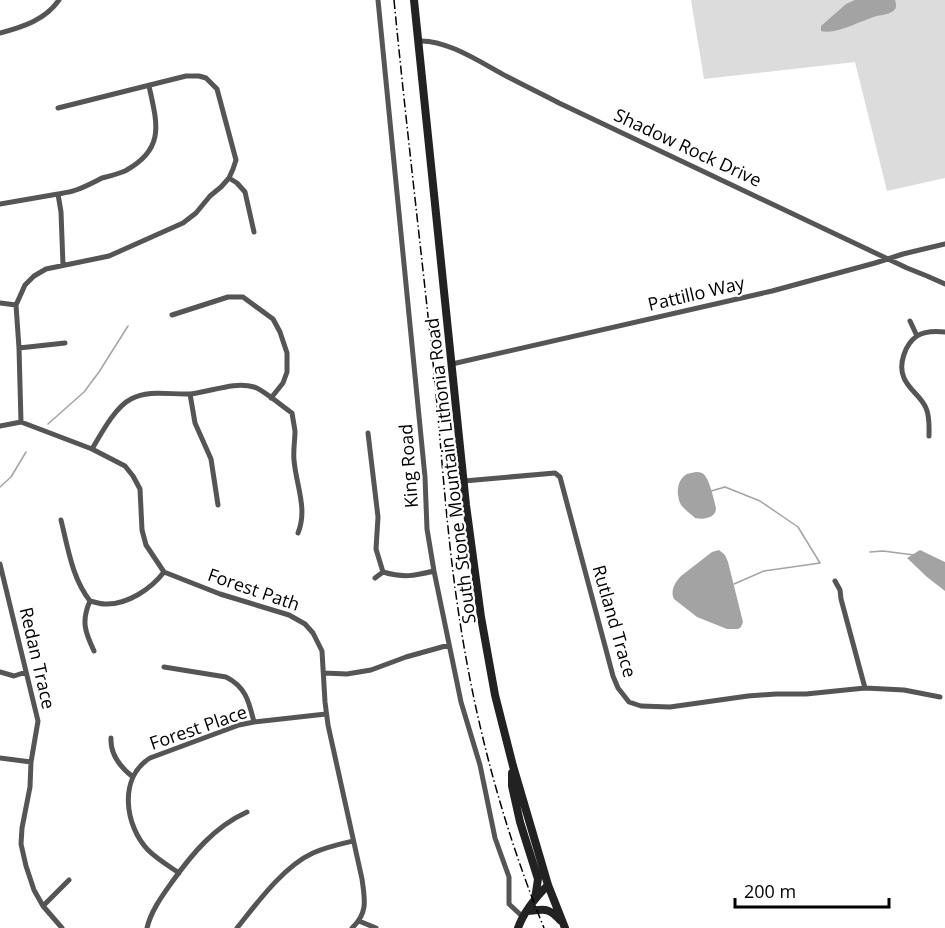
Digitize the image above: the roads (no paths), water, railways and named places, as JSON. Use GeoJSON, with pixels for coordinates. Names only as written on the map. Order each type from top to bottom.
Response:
{"type":"FeatureCollection","features":[{"type":"Feature","properties":{"kind":"main road","name":"South Stone Mountain Lithonia Road"},"geometry":{"type":"LineString","coordinates":[[414,0],[474,573],[482,624],[495,695],[513,766],[548,885],[564,926]]}},
{"type":"Feature","properties":{"kind":"main road"},"geometry":{"type":"LineString","coordinates":[[513,766],[512,786],[516,807],[537,874],[538,885],[535,899]]}},
{"type":"Feature","properties":{"kind":"main road"},"geometry":{"type":"LineString","coordinates":[[519,928],[535,899],[548,885]]}},
{"type":"Feature","properties":{"kind":"main road"},"geometry":{"type":"LineString","coordinates":[[525,914],[545,909],[552,912],[564,926]]}},
{"type":"Feature","properties":{"kind":"street"},"geometry":{"type":"LineString","coordinates":[[0,33],[42,17],[54,8],[59,0]]}},
{"type":"Feature","properties":{"kind":"street","name":"King Road"},"geometry":{"type":"LineString","coordinates":[[378,0],[425,477],[427,529],[461,702],[480,765],[495,838],[509,877],[509,904],[525,914]]}},
{"type":"Feature","properties":{"kind":"street","name":"Shadow Rock Drive"},"geometry":{"type":"LineString","coordinates":[[418,41],[428,40],[465,53],[559,103],[945,284]]}},
{"type":"Feature","properties":{"kind":"street"},"geometry":{"type":"LineString","coordinates":[[21,422],[16,304],[25,285],[46,269],[109,256],[183,223],[196,213],[229,178],[236,160],[220,96],[212,83],[199,76],[186,76],[58,108]]}},
{"type":"Feature","properties":{"kind":"street"},"geometry":{"type":"LineString","coordinates":[[0,204],[76,190],[124,172],[143,159],[153,142],[156,127],[149,86]]}},
{"type":"Feature","properties":{"kind":"street"},"geometry":{"type":"LineString","coordinates":[[229,178],[245,192],[254,232]]}},
{"type":"Feature","properties":{"kind":"street"},"geometry":{"type":"LineString","coordinates":[[58,194],[63,265]]}},
{"type":"Feature","properties":{"kind":"street","name":"Pattillo Way"},"geometry":{"type":"LineString","coordinates":[[452,364],[772,291],[945,244]]}},
{"type":"Feature","properties":{"kind":"street"},"geometry":{"type":"LineString","coordinates":[[172,315],[228,297],[243,297],[273,319],[287,353],[287,372],[283,383],[271,398]]}},
{"type":"Feature","properties":{"kind":"street"},"geometry":{"type":"LineString","coordinates":[[0,303],[16,304]]}},
{"type":"Feature","properties":{"kind":"street"},"geometry":{"type":"LineString","coordinates":[[910,321],[917,336]]}},
{"type":"Feature","properties":{"kind":"street"},"geometry":{"type":"LineString","coordinates":[[929,436],[928,412],[925,405],[908,387],[901,372],[903,357],[917,336],[937,331],[945,332]]}},
{"type":"Feature","properties":{"kind":"street"},"geometry":{"type":"LineString","coordinates":[[19,348],[65,343]]}},
{"type":"Feature","properties":{"kind":"street"},"geometry":{"type":"LineString","coordinates":[[92,449],[113,418],[131,399],[146,394],[190,394],[244,385],[256,387],[292,413],[295,430],[293,457],[303,517],[298,533]]}},
{"type":"Feature","properties":{"kind":"street"},"geometry":{"type":"LineString","coordinates":[[190,394],[195,423],[211,459],[218,506]]}},
{"type":"Feature","properties":{"kind":"street"},"geometry":{"type":"LineString","coordinates":[[0,426],[21,422],[92,449],[125,466],[140,489],[144,538],[150,552],[164,572],[145,591],[133,597],[106,604],[90,601],[82,591],[74,573],[61,520]]}},
{"type":"Feature","properties":{"kind":"street"},"geometry":{"type":"LineString","coordinates":[[368,433],[378,517],[376,549],[382,572]]}},
{"type":"Feature","properties":{"kind":"street","name":"Rutland Trace"},"geometry":{"type":"LineString","coordinates":[[464,481],[555,472],[560,477],[613,675],[618,688],[629,702],[641,706],[670,707],[748,696],[806,694],[865,688],[904,690],[940,697]]}},
{"type":"Feature","properties":{"kind":"street","name":"Redan Trace"},"geometry":{"type":"LineString","coordinates":[[0,564],[38,721],[21,844],[34,890],[43,906],[62,928]]}},
{"type":"Feature","properties":{"kind":"street"},"geometry":{"type":"LineString","coordinates":[[382,572],[400,577],[434,571]]}},
{"type":"Feature","properties":{"kind":"street","name":"Forest Path"},"geometry":{"type":"LineString","coordinates":[[164,572],[220,594],[289,615],[305,624],[313,633],[322,651],[325,702],[335,761],[362,879],[365,899],[364,911],[359,921]]}},
{"type":"Feature","properties":{"kind":"street"},"geometry":{"type":"LineString","coordinates":[[375,578],[382,572]]}},
{"type":"Feature","properties":{"kind":"street"},"geometry":{"type":"LineString","coordinates":[[835,581],[840,590],[865,688]]}},
{"type":"Feature","properties":{"kind":"street"},"geometry":{"type":"LineString","coordinates":[[90,601],[84,617],[94,651]]}},
{"type":"Feature","properties":{"kind":"street"},"geometry":{"type":"LineString","coordinates":[[324,673],[347,674],[371,670],[449,645]]}},
{"type":"Feature","properties":{"kind":"street"},"geometry":{"type":"LineString","coordinates":[[164,667],[226,677],[233,681],[244,692],[254,722]]}},
{"type":"Feature","properties":{"kind":"street"},"geometry":{"type":"LineString","coordinates":[[0,672],[14,675],[26,672]]}},
{"type":"Feature","properties":{"kind":"street","name":"Forest Place"},"geometry":{"type":"LineString","coordinates":[[133,777],[144,762],[150,758],[239,725],[327,714]]}},
{"type":"Feature","properties":{"kind":"street"},"geometry":{"type":"LineString","coordinates":[[111,738],[110,747],[115,758],[122,769],[133,777],[129,788],[128,803],[130,818],[136,832],[148,850],[179,873]]}},
{"type":"Feature","properties":{"kind":"street"},"geometry":{"type":"LineString","coordinates":[[0,758],[31,762]]}},
{"type":"Feature","properties":{"kind":"street"},"geometry":{"type":"LineString","coordinates":[[147,928],[154,909],[200,846],[229,821],[247,812]]}},
{"type":"Feature","properties":{"kind":"street"},"geometry":{"type":"LineString","coordinates":[[237,928],[280,878],[299,861],[322,849],[353,841]]}},
{"type":"Feature","properties":{"kind":"street"},"geometry":{"type":"LineString","coordinates":[[43,906],[69,880]]}},
{"type":"Feature","properties":{"kind":"street"},"geometry":{"type":"LineString","coordinates":[[352,928],[359,921],[376,928]]}},
{"type":"Feature","properties":{"kind":"waterway"},"geometry":{"type":"LineString","coordinates":[[48,424],[84,392],[128,326]]}},
{"type":"Feature","properties":{"kind":"waterway"},"geometry":{"type":"LineString","coordinates":[[0,487],[11,477],[26,452]]}},
{"type":"Feature","properties":{"kind":"waterway"},"geometry":{"type":"LineString","coordinates":[[711,491],[725,487],[760,501],[798,527],[820,563],[764,571],[734,584]]}},
{"type":"Feature","properties":{"kind":"waterway"},"geometry":{"type":"LineString","coordinates":[[870,552],[883,551],[914,555]]}},
{"type":"Feature","properties":{"kind":"railway"},"geometry":{"type":"LineString","coordinates":[[394,0],[434,372],[448,529],[460,622],[474,700],[493,777],[516,853],[544,928]]}}]}
